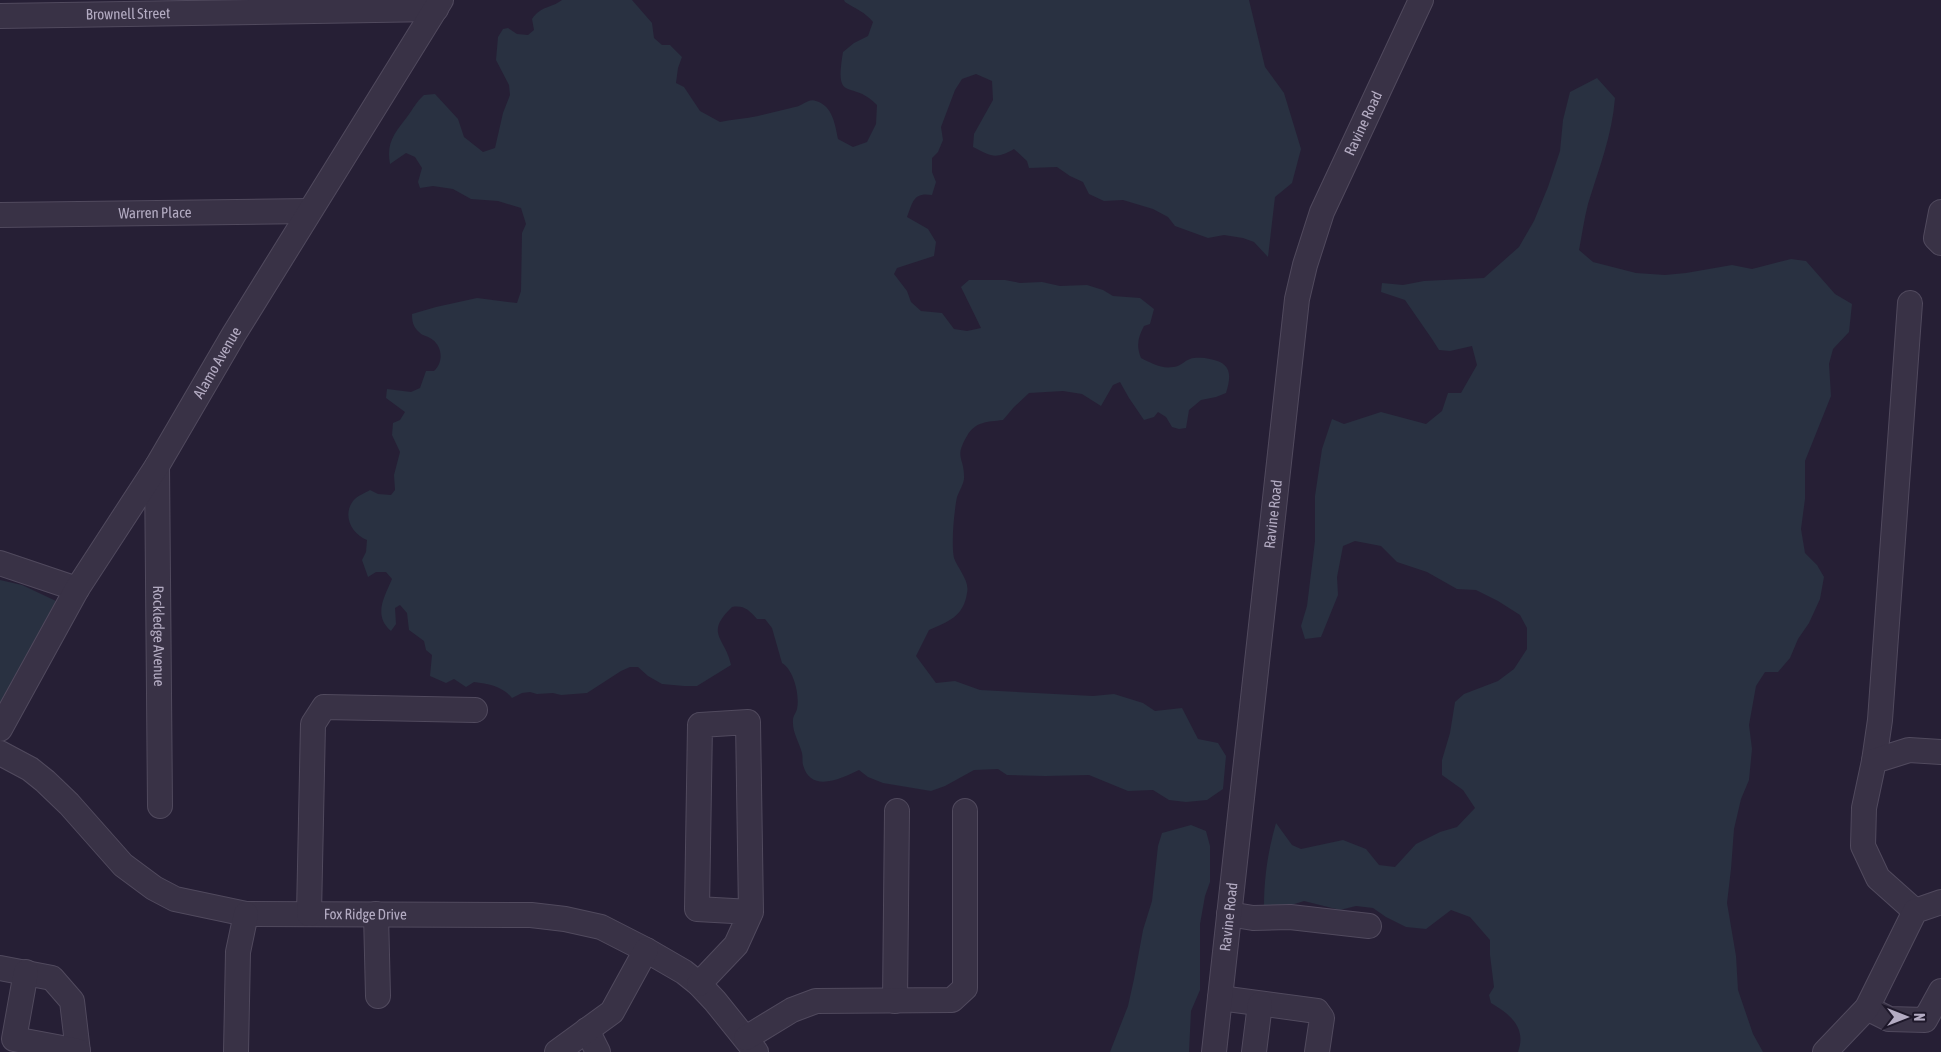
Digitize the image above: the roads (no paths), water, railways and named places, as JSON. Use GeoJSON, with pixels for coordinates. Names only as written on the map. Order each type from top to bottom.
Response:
{"type":"FeatureCollection","features":[{"type":"Feature","properties":{"kind":"street","name":"Ravine Road"},"geometry":{"type":"LineString","coordinates":[[1214,1052],[1299,291],[1305,265],[1322,212],[1421,0]]}},
{"type":"Feature","properties":{"kind":"street","name":"Brownell Street"},"geometry":{"type":"LineString","coordinates":[[0,16],[438,4]]}},
{"type":"Feature","properties":{"kind":"street","name":"Alamo Avenue"},"geometry":{"type":"LineString","coordinates":[[0,729],[77,589],[156,466],[234,334],[438,4]]}},
{"type":"Feature","properties":{"kind":"street","name":"Warren Place"},"geometry":{"type":"LineString","coordinates":[[0,215],[310,211]]}},
{"type":"Feature","properties":{"kind":"street"},"geometry":{"type":"LineString","coordinates":[[1941,212],[1936,238],[1941,243]]}},
{"type":"Feature","properties":{"kind":"street"},"geometry":{"type":"LineString","coordinates":[[1910,303],[1880,720],[1864,808],[1863,846],[1878,878],[1915,911]]}},
{"type":"Feature","properties":{"kind":"street","name":"Rockledge Avenue"},"geometry":{"type":"LineString","coordinates":[[156,466],[160,806]]}},
{"type":"Feature","properties":{"kind":"street"},"geometry":{"type":"LineString","coordinates":[[0,563],[77,589]]}},
{"type":"Feature","properties":{"kind":"street"},"geometry":{"type":"LineString","coordinates":[[309,914],[313,724],[324,707],[475,710]]}},
{"type":"Feature","properties":{"kind":"street"},"geometry":{"type":"LineString","coordinates":[[699,984],[736,944],[751,912],[748,722],[700,726],[697,909],[751,912]]}},
{"type":"Feature","properties":{"kind":"street"},"geometry":{"type":"LineString","coordinates":[[1874,761],[1909,750],[1941,752]]}},
{"type":"Feature","properties":{"kind":"street","name":"Fox Ridge Drive"},"geometry":{"type":"LineString","coordinates":[[0,753],[30,769],[45,781],[123,865],[154,888],[175,899],[246,914],[522,915],[565,919],[601,928],[646,950],[684,972],[699,984],[751,1045]]}},
{"type":"Feature","properties":{"kind":"street"},"geometry":{"type":"LineString","coordinates":[[894,1001],[897,810]]}},
{"type":"Feature","properties":{"kind":"street"},"geometry":{"type":"LineString","coordinates":[[751,1045],[792,1010],[816,1001],[952,1000],[965,988],[965,810]]}},
{"type":"Feature","properties":{"kind":"street"},"geometry":{"type":"LineString","coordinates":[[1825,1052],[1867,1008],[1915,911],[1941,902]]}},
{"type":"Feature","properties":{"kind":"street"},"geometry":{"type":"LineString","coordinates":[[236,1052],[238,952],[246,914]]}},
{"type":"Feature","properties":{"kind":"street"},"geometry":{"type":"LineString","coordinates":[[376,914],[378,996]]}},
{"type":"Feature","properties":{"kind":"street"},"geometry":{"type":"LineString","coordinates":[[1229,914],[1253,918],[1290,917],[1369,926]]}},
{"type":"Feature","properties":{"kind":"street"},"geometry":{"type":"LineString","coordinates":[[557,1052],[612,1012],[646,950]]}},
{"type":"Feature","properties":{"kind":"street"},"geometry":{"type":"LineString","coordinates":[[0,968],[26,972],[52,978],[72,1001],[78,1051],[14,1039],[26,972]]}},
{"type":"Feature","properties":{"kind":"street"},"geometry":{"type":"LineString","coordinates":[[1867,1008],[1889,1019],[1925,1020],[1941,992]]}},
{"type":"Feature","properties":{"kind":"street"},"geometry":{"type":"LineString","coordinates":[[1220,998],[1317,1011],[1322,1018],[1317,1052]]}},
{"type":"Feature","properties":{"kind":"street"},"geometry":{"type":"LineString","coordinates":[[1254,1052],[1260,1004]]}},
{"type":"Feature","properties":{"kind":"street"},"geometry":{"type":"LineString","coordinates":[[587,1030],[598,1052]]}}]}
